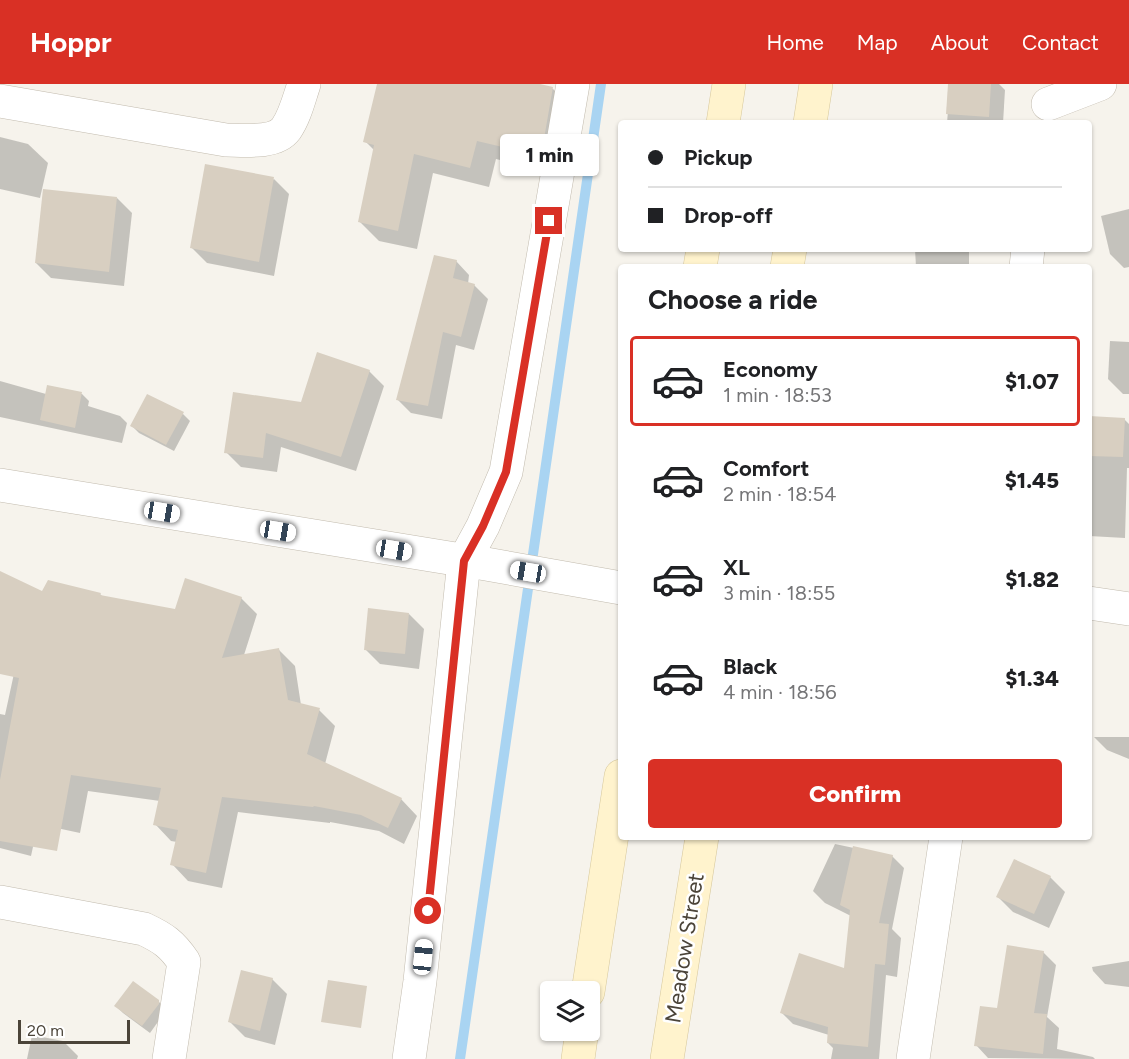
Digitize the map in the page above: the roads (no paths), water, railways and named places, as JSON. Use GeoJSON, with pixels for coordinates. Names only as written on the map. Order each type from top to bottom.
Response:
{"type":"FeatureCollection","features":[{"type":"Feature","properties":{"kind":"street"},"geometry":{"type":"LineString","coordinates":[[0,101],[226,140],[253,141],[270,138],[285,131],[304,84]]}},
{"type":"Feature","properties":{"kind":"street"},"geometry":{"type":"LineString","coordinates":[[409,1059],[475,563],[483,526],[506,472],[573,84]]}},
{"type":"Feature","properties":{"kind":"street"},"geometry":{"type":"LineString","coordinates":[[723,120],[729,84]]}},
{"type":"Feature","properties":{"kind":"street"},"geometry":{"type":"LineString","coordinates":[[810,120],[816,84]]}},
{"type":"Feature","properties":{"kind":"street"},"geometry":{"type":"LineString","coordinates":[[1048,104],[1100,84]]}},
{"type":"Feature","properties":{"kind":"street"},"geometry":{"type":"LineString","coordinates":[[0,485],[617,587]]}},
{"type":"Feature","properties":{"kind":"street"},"geometry":{"type":"LineString","coordinates":[[1092,603],[1129,609]]}},
{"type":"Feature","properties":{"kind":"street"},"geometry":{"type":"LineString","coordinates":[[590,981],[618,796]]}},
{"type":"Feature","properties":{"kind":"street","name":"Meadow Street"},"geometry":{"type":"LineString","coordinates":[[667,1059],[702,840]]}},
{"type":"Feature","properties":{"kind":"street"},"geometry":{"type":"LineString","coordinates":[[913,1059],[946,840]]}},
{"type":"Feature","properties":{"kind":"street"},"geometry":{"type":"LineString","coordinates":[[0,902],[144,929],[162,938],[176,951],[184,962],[169,1059]]}},
{"type":"Feature","properties":{"kind":"street"},"geometry":{"type":"LineString","coordinates":[[578,1059],[580,1041]]}},
{"type":"Feature","properties":{"kind":"waterway"},"geometry":{"type":"LineString","coordinates":[[460,1059],[601,84]]}}]}
